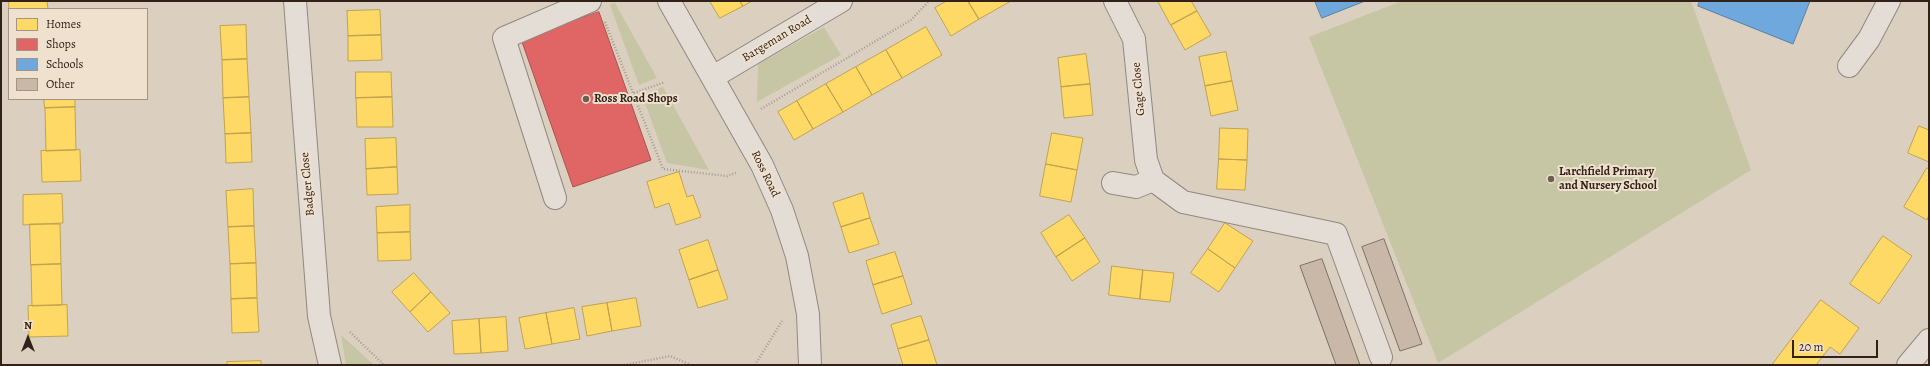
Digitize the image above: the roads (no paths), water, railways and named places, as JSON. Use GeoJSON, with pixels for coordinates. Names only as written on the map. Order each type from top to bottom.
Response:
{"type":"FeatureCollection","features":[{"type":"Feature","properties":{"kind":"street","name":"Badger Close"},"geometry":{"type":"LineString","coordinates":[[295,1],[319,316],[330,365]]}},
{"type":"Feature","properties":{"kind":"street","name":"Ross Road"},"geometry":{"type":"LineString","coordinates":[[669,1],[762,165],[782,210],[797,256],[808,314],[810,365]]}},
{"type":"Feature","properties":{"kind":"street","name":"Bargeman Road"},"geometry":{"type":"LineString","coordinates":[[713,77],[841,1]]}},
{"type":"Feature","properties":{"kind":"street","name":"Gage Close"},"geometry":{"type":"LineString","coordinates":[[1115,1],[1134,39],[1146,160],[1153,180]]}},
{"type":"Feature","properties":{"kind":"street"},"geometry":{"type":"LineString","coordinates":[[1849,66],[1869,40],[1889,1]]}},
{"type":"Feature","properties":{"kind":"street"},"geometry":{"type":"LineString","coordinates":[[555,198],[504,38],[596,8]]}},
{"type":"Feature","properties":{"kind":"street"},"geometry":{"type":"LineString","coordinates":[[1113,183],[1136,187],[1153,180],[1183,202],[1336,234],[1381,357]]}},
{"type":"Feature","properties":{"kind":"street"},"geometry":{"type":"LineString","coordinates":[[1908,365],[1929,340]]}},
{"type":"Feature","properties":{"kind":"place","name":"Ross Road Shops"},"geometry":{"type":"Point","coordinates":[586,99]}},
{"type":"Feature","properties":{"kind":"place","name":"Larchfield Primary and Nursery School"},"geometry":{"type":"Point","coordinates":[1551,179]}}]}
